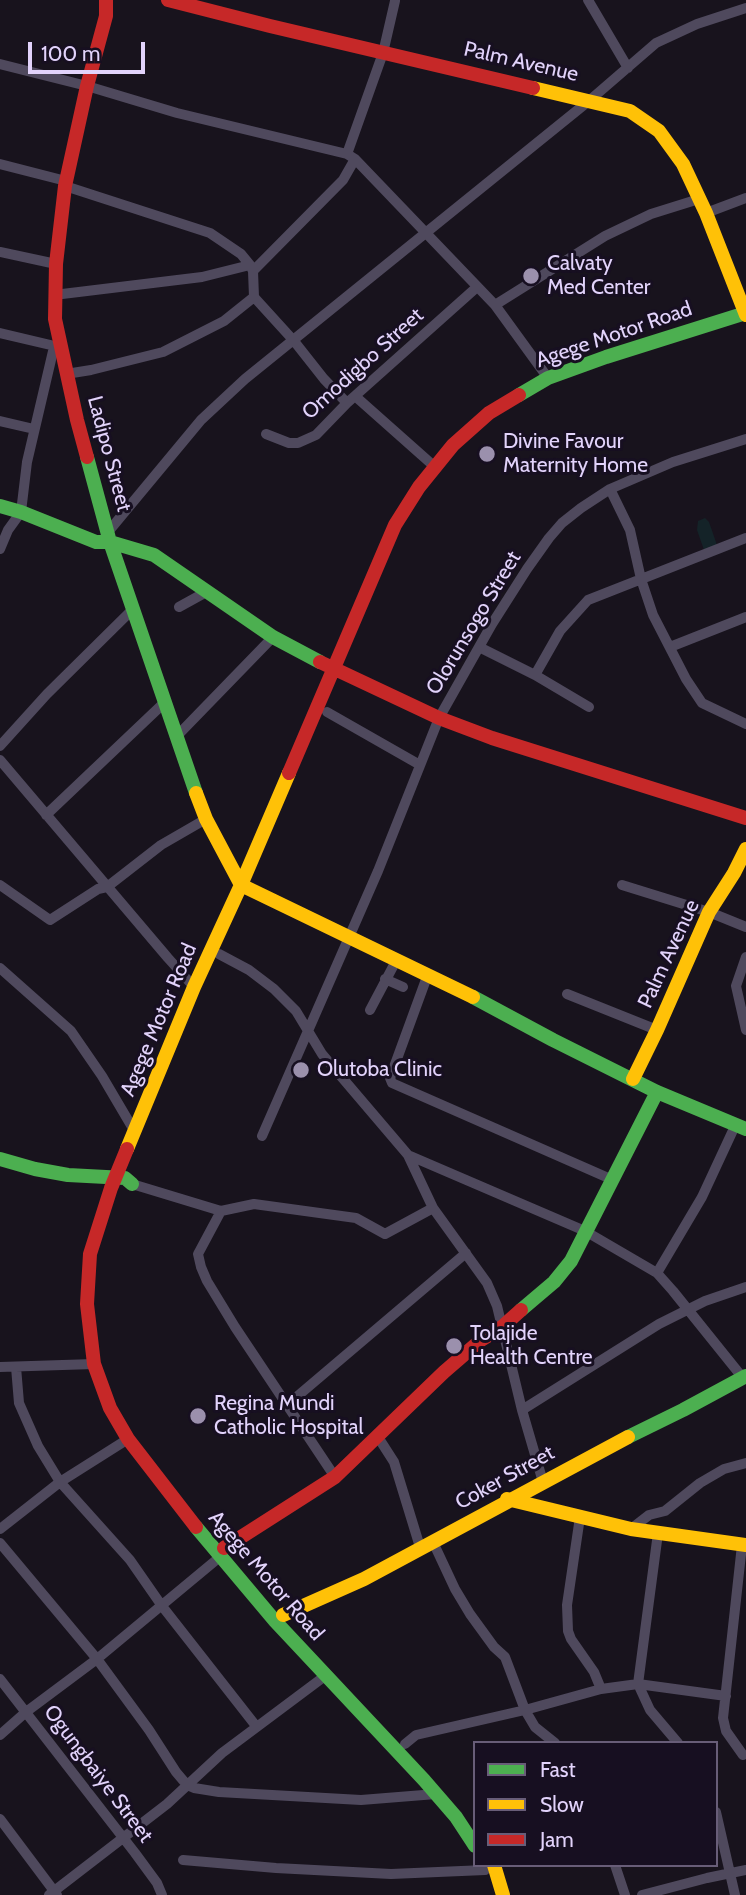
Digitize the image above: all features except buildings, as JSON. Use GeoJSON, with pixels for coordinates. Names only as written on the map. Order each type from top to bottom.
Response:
{"type":"FeatureCollection","features":[{"type":"Feature","properties":{"kind":"main road","name":"Ladipo Street"},"geometry":{"type":"LineString","coordinates":[[106,0],[106,16],[87,86],[66,184],[54,295],[57,347],[109,537],[176,737],[206,819],[245,887]]}},
{"type":"Feature","properties":{"kind":"main road","name":"Ladipo Street"},"geometry":{"type":"LineString","coordinates":[[106,16],[117,0]]}},
{"type":"Feature","properties":{"kind":"main road","name":"Palm Avenue"},"geometry":{"type":"LineString","coordinates":[[169,0],[629,111],[659,131],[683,164],[706,213],[746,313]]}},
{"type":"Feature","properties":{"kind":"main road","name":"Agege Motor Road"},"geometry":{"type":"LineString","coordinates":[[473,1843],[436,1794],[326,1676],[223,1552],[134,1436],[105,1369],[96,1326],[94,1283],[99,1252],[135,1132],[194,987],[245,887],[327,712],[339,671],[395,526],[419,487],[453,444],[489,412],[548,378],[746,313]]}},
{"type":"Feature","properties":{"kind":"main road","name":"Agege Motor Road"},"geometry":{"type":"LineString","coordinates":[[223,1552],[191,1521],[128,1439],[110,1408],[94,1364],[87,1304],[90,1254],[219,954],[245,887],[339,671],[400,542],[422,499],[451,461],[482,430],[516,407],[569,379],[628,358],[746,323]]}},
{"type":"Feature","properties":{"kind":"main road"},"geometry":{"type":"LineString","coordinates":[[0,506],[96,542],[109,537],[154,555],[273,637],[439,718],[492,738],[746,818]]}},
{"type":"Feature","properties":{"kind":"main road","name":"Palm Avenue"},"geometry":{"type":"LineString","coordinates":[[634,1079],[709,912],[746,849]]}},
{"type":"Feature","properties":{"kind":"main road"},"geometry":{"type":"LineString","coordinates":[[245,887],[428,974],[657,1092],[741,1128]]}},
{"type":"Feature","properties":{"kind":"main road"},"geometry":{"type":"LineString","coordinates":[[223,1552],[335,1477],[481,1340],[502,1327],[547,1290],[571,1261],[657,1092]]}},
{"type":"Feature","properties":{"kind":"main road"},"geometry":{"type":"LineString","coordinates":[[0,1159],[35,1169],[121,1183]]}},
{"type":"Feature","properties":{"kind":"main road"},"geometry":{"type":"LineString","coordinates":[[0,1165],[59,1180],[121,1183]]}},
{"type":"Feature","properties":{"kind":"main road","name":"Coker Street"},"geometry":{"type":"LineString","coordinates":[[279,1618],[364,1578],[507,1499],[744,1377]]}},
{"type":"Feature","properties":{"kind":"main road"},"geometry":{"type":"LineString","coordinates":[[507,1499],[631,1529],[744,1545]]}},
{"type":"Feature","properties":{"kind":"main road","name":"Agege Motor Road"},"geometry":{"type":"LineString","coordinates":[[279,1618],[332,1668],[405,1744],[445,1787],[473,1823]]}},
{"type":"Feature","properties":{"kind":"main road"},"geometry":{"type":"LineString","coordinates":[[488,1867],[492,1895]]}},
{"type":"Feature","properties":{"kind":"main road"},"geometry":{"type":"LineString","coordinates":[[488,1867],[503,1895]]}},
{"type":"Feature","properties":{"kind":"street"},"geometry":{"type":"LineString","coordinates":[[588,0],[628,68]]}},
{"type":"Feature","properties":{"kind":"street"},"geometry":{"type":"LineString","coordinates":[[54,295],[202,277],[251,268],[344,180],[383,53],[395,1]]}},
{"type":"Feature","properties":{"kind":"street"},"geometry":{"type":"LineString","coordinates":[[109,537],[201,420],[245,379],[590,100],[656,43],[697,24],[746,8]]}},
{"type":"Feature","properties":{"kind":"street"},"geometry":{"type":"LineString","coordinates":[[0,65],[351,157],[495,304],[548,378]]}},
{"type":"Feature","properties":{"kind":"street"},"geometry":{"type":"LineString","coordinates":[[0,164],[210,233],[241,254],[251,268],[254,297],[324,379],[435,467]]}},
{"type":"Feature","properties":{"kind":"street"},"geometry":{"type":"LineString","coordinates":[[706,213],[746,198]]}},
{"type":"Feature","properties":{"kind":"street"},"geometry":{"type":"LineString","coordinates":[[495,304],[605,236],[651,214],[699,199]]}},
{"type":"Feature","properties":{"kind":"street"},"geometry":{"type":"LineString","coordinates":[[0,251],[56,264]]}},
{"type":"Feature","properties":{"kind":"street","name":"Omodigbo Street"},"geometry":{"type":"LineString","coordinates":[[265,434],[289,443],[298,443],[316,435],[477,287]]}},
{"type":"Feature","properties":{"kind":"street"},"geometry":{"type":"LineString","coordinates":[[66,374],[163,352],[225,321],[254,297]]}},
{"type":"Feature","properties":{"kind":"street"},"geometry":{"type":"LineString","coordinates":[[0,333],[57,347],[34,429],[20,512],[0,549]]}},
{"type":"Feature","properties":{"kind":"street"},"geometry":{"type":"LineString","coordinates":[[0,421],[34,429]]}},
{"type":"Feature","properties":{"kind":"street","name":"Olorunsogo Street"},"geometry":{"type":"LineString","coordinates":[[262,1136],[378,871],[439,718],[479,647],[548,538],[562,523],[610,489],[673,462],[746,439]]}},
{"type":"Feature","properties":{"kind":"street"},"geometry":{"type":"LineString","coordinates":[[610,489],[629,530],[653,615],[686,679],[702,703],[746,724]]}},
{"type":"Feature","properties":{"kind":"street"},"geometry":{"type":"LineString","coordinates":[[535,675],[560,631],[587,600],[746,537]]}},
{"type":"Feature","properties":{"kind":"street"},"geometry":{"type":"LineString","coordinates":[[179,607],[208,592]]}},
{"type":"Feature","properties":{"kind":"street"},"geometry":{"type":"LineString","coordinates":[[0,746],[47,694],[133,609]]}},
{"type":"Feature","properties":{"kind":"street"},"geometry":{"type":"LineString","coordinates":[[670,647],[746,617]]}},
{"type":"Feature","properties":{"kind":"street"},"geometry":{"type":"LineString","coordinates":[[176,737],[273,637]]}},
{"type":"Feature","properties":{"kind":"street"},"geometry":{"type":"LineString","coordinates":[[479,647],[535,675],[589,707]]}},
{"type":"Feature","properties":{"kind":"street"},"geometry":{"type":"LineString","coordinates":[[46,816],[165,702]]}},
{"type":"Feature","properties":{"kind":"street"},"geometry":{"type":"LineString","coordinates":[[327,712],[420,765]]}},
{"type":"Feature","properties":{"kind":"street"},"geometry":{"type":"LineString","coordinates":[[0,760],[194,987]]}},
{"type":"Feature","properties":{"kind":"street"},"geometry":{"type":"LineString","coordinates":[[0,885],[50,920],[99,889],[107,887],[161,845],[206,819]]}},
{"type":"Feature","properties":{"kind":"street"},"geometry":{"type":"LineString","coordinates":[[622,885],[709,912],[746,927]]}},
{"type":"Feature","properties":{"kind":"street"},"geometry":{"type":"LineString","coordinates":[[219,954],[249,970],[274,989],[296,1011],[322,1055],[408,1155],[433,1208],[487,1283],[497,1306],[542,1482]]}},
{"type":"Feature","properties":{"kind":"street"},"geometry":{"type":"LineString","coordinates":[[746,957],[736,986],[746,1030]]}},
{"type":"Feature","properties":{"kind":"street"},"geometry":{"type":"LineString","coordinates":[[370,1010],[397,959]]}},
{"type":"Feature","properties":{"kind":"street"},"geometry":{"type":"LineString","coordinates":[[0,968],[71,1031],[135,1132]]}},
{"type":"Feature","properties":{"kind":"street"},"geometry":{"type":"LineString","coordinates":[[428,974],[390,1078],[392,1083],[613,1180]]}},
{"type":"Feature","properties":{"kind":"street"},"geometry":{"type":"LineString","coordinates":[[385,979],[403,987]]}},
{"type":"Feature","properties":{"kind":"street"},"geometry":{"type":"LineString","coordinates":[[567,994],[657,1030]]}},
{"type":"Feature","properties":{"kind":"street"},"geometry":{"type":"LineString","coordinates":[[657,1273],[741,1128]]}},
{"type":"Feature","properties":{"kind":"street"},"geometry":{"type":"LineString","coordinates":[[408,1155],[585,1231],[657,1273],[744,1377]]}},
{"type":"Feature","properties":{"kind":"street"},"geometry":{"type":"LineString","coordinates":[[121,1183],[221,1211],[254,1204],[356,1218],[381,1234],[433,1208]]}},
{"type":"Feature","properties":{"kind":"street"},"geometry":{"type":"LineString","coordinates":[[221,1211],[198,1254],[201,1267],[223,1309],[335,1477]]}},
{"type":"Feature","properties":{"kind":"street"},"geometry":{"type":"LineString","coordinates":[[287,1405],[466,1253]]}},
{"type":"Feature","properties":{"kind":"street"},"geometry":{"type":"LineString","coordinates":[[522,1410],[687,1310],[746,1287]]}},
{"type":"Feature","properties":{"kind":"street"},"geometry":{"type":"LineString","coordinates":[[0,1367],[94,1364]]}},
{"type":"Feature","properties":{"kind":"street"},"geometry":{"type":"LineString","coordinates":[[16,1367],[19,1403],[43,1454],[60,1482],[130,1560],[162,1606],[256,1726]]}},
{"type":"Feature","properties":{"kind":"street"},"geometry":{"type":"LineString","coordinates":[[378,1437],[394,1462],[426,1544],[470,1614],[494,1647],[505,1657],[525,1710],[536,1727],[553,1741]]}},
{"type":"Feature","properties":{"kind":"street"},"geometry":{"type":"LineString","coordinates":[[0,1529],[60,1482],[128,1439]]}},
{"type":"Feature","properties":{"kind":"street"},"geometry":{"type":"LineString","coordinates":[[631,1529],[649,1516],[665,1511],[700,1483],[724,1469],[746,1463]]}},
{"type":"Feature","properties":{"kind":"street"},"geometry":{"type":"LineString","coordinates":[[580,1517],[567,1605],[568,1631],[594,1672],[601,1689]]}},
{"type":"Feature","properties":{"kind":"street"},"geometry":{"type":"LineString","coordinates":[[658,1534],[638,1684],[650,1710],[676,1741]]}},
{"type":"Feature","properties":{"kind":"street"},"geometry":{"type":"LineString","coordinates":[[0,1543],[97,1659],[187,1785],[219,1792],[361,1800],[436,1794]]}},
{"type":"Feature","properties":{"kind":"street"},"geometry":{"type":"LineString","coordinates":[[743,1755],[726,1731],[723,1718],[744,1545]]}},
{"type":"Feature","properties":{"kind":"street"},"geometry":{"type":"LineString","coordinates":[[0,1735],[162,1606],[223,1552]]}},
{"type":"Feature","properties":{"kind":"street"},"geometry":{"type":"LineString","coordinates":[[0,1819],[54,1894],[122,1837],[167,1804],[222,1753],[326,1676]]}},
{"type":"Feature","properties":{"kind":"street","name":"Ogungbaiye Street"},"geometry":{"type":"LineString","coordinates":[[0,1679],[157,1883],[162,1895]]}},
{"type":"Feature","properties":{"kind":"street"},"geometry":{"type":"LineString","coordinates":[[405,1744],[416,1735],[601,1689],[638,1684],[726,1696]]}},
{"type":"Feature","properties":{"kind":"street"},"geometry":{"type":"LineString","coordinates":[[718,1821],[735,1895]]}},
{"type":"Feature","properties":{"kind":"street"},"geometry":{"type":"LineString","coordinates":[[183,1860],[391,1874],[488,1867]]}},
{"type":"Feature","properties":{"kind":"street"},"geometry":{"type":"LineString","coordinates":[[616,1867],[625,1895]]}},
{"type":"Feature","properties":{"kind":"street"},"geometry":{"type":"LineString","coordinates":[[642,1895],[746,1870]]}},
{"type":"Feature","properties":{"kind":"shaded area"},"geometry":{"type":"Polygon","coordinates":[[[705,518],[717,545],[704,550],[697,530],[698,521],[705,518]]]}},
{"type":"Feature","properties":{"kind":"traffic: fast"},"geometry":{"type":"LineString","coordinates":[[519,395],[548,378],[606,357],[746,313]]}},
{"type":"Feature","properties":{"kind":"traffic: fast"},"geometry":{"type":"LineString","coordinates":[[87,457],[110,542],[196,793]]}},
{"type":"Feature","properties":{"kind":"traffic: fast"},"geometry":{"type":"LineString","coordinates":[[0,506],[96,542],[110,542],[154,555],[273,637],[320,662]]}},
{"type":"Feature","properties":{"kind":"traffic: fast"},"geometry":{"type":"LineString","coordinates":[[473,997],[657,1092],[746,1129]]}},
{"type":"Feature","properties":{"kind":"traffic: fast"},"geometry":{"type":"LineString","coordinates":[[521,1310],[554,1282],[571,1261],[657,1092]]}},
{"type":"Feature","properties":{"kind":"traffic: fast"},"geometry":{"type":"LineString","coordinates":[[0,1159],[68,1175],[125,1178],[132,1184]]}},
{"type":"Feature","properties":{"kind":"traffic: fast"},"geometry":{"type":"LineString","coordinates":[[628,1437],[746,1376]]}},
{"type":"Feature","properties":{"kind":"traffic: fast"},"geometry":{"type":"LineString","coordinates":[[196,1527],[275,1621],[424,1780],[456,1817],[473,1843]]}},
{"type":"Feature","properties":{"kind":"traffic: slow"},"geometry":{"type":"LineString","coordinates":[[533,88],[630,111],[659,131],[683,164],[706,213],[746,315]]}},
{"type":"Feature","properties":{"kind":"traffic: slow"},"geometry":{"type":"LineString","coordinates":[[127,1149],[194,987],[289,773]]}},
{"type":"Feature","properties":{"kind":"traffic: slow"},"geometry":{"type":"LineString","coordinates":[[196,793],[206,819],[241,885],[473,997]]}},
{"type":"Feature","properties":{"kind":"traffic: slow"},"geometry":{"type":"LineString","coordinates":[[633,1079],[709,912],[746,849]]}},
{"type":"Feature","properties":{"kind":"traffic: slow"},"geometry":{"type":"LineString","coordinates":[[283,1615],[364,1579],[628,1437]]}},
{"type":"Feature","properties":{"kind":"traffic: slow"},"geometry":{"type":"LineString","coordinates":[[507,1499],[631,1529],[746,1545]]}},
{"type":"Feature","properties":{"kind":"traffic: slow"},"geometry":{"type":"LineString","coordinates":[[495,1867],[503,1895]]}},
{"type":"Feature","properties":{"kind":"traffic: jam"},"geometry":{"type":"LineString","coordinates":[[87,457],[55,319],[56,264],[65,186],[106,16],[106,0]]}},
{"type":"Feature","properties":{"kind":"traffic: jam"},"geometry":{"type":"LineString","coordinates":[[168,0],[533,88]]}},
{"type":"Feature","properties":{"kind":"traffic: jam"},"geometry":{"type":"LineString","coordinates":[[289,773],[395,525],[419,487],[453,445],[489,413],[519,395]]}},
{"type":"Feature","properties":{"kind":"traffic: jam"},"geometry":{"type":"LineString","coordinates":[[320,662],[439,718],[492,738],[746,818]]}},
{"type":"Feature","properties":{"kind":"traffic: jam"},"geometry":{"type":"LineString","coordinates":[[127,1149],[111,1188],[90,1254],[87,1304],[94,1364],[110,1408],[128,1439],[196,1527]]}},
{"type":"Feature","properties":{"kind":"traffic: jam"},"geometry":{"type":"LineString","coordinates":[[224,1548],[335,1477],[444,1372],[521,1310]]}},
{"type":"Feature","properties":{"kind":"place","name":"Calvaty Med Center"},"geometry":{"type":"Point","coordinates":[531,276]}},
{"type":"Feature","properties":{"kind":"place","name":"Divine Favour Maternity Home"},"geometry":{"type":"Point","coordinates":[487,454]}},
{"type":"Feature","properties":{"kind":"place","name":"Olutoba Clinic"},"geometry":{"type":"Point","coordinates":[301,1070]}},
{"type":"Feature","properties":{"kind":"place","name":"Tolajide Health Centre"},"geometry":{"type":"Point","coordinates":[454,1346]}},
{"type":"Feature","properties":{"kind":"place","name":"Regina Mundi Catholic Hospital"},"geometry":{"type":"Point","coordinates":[198,1416]}}]}
